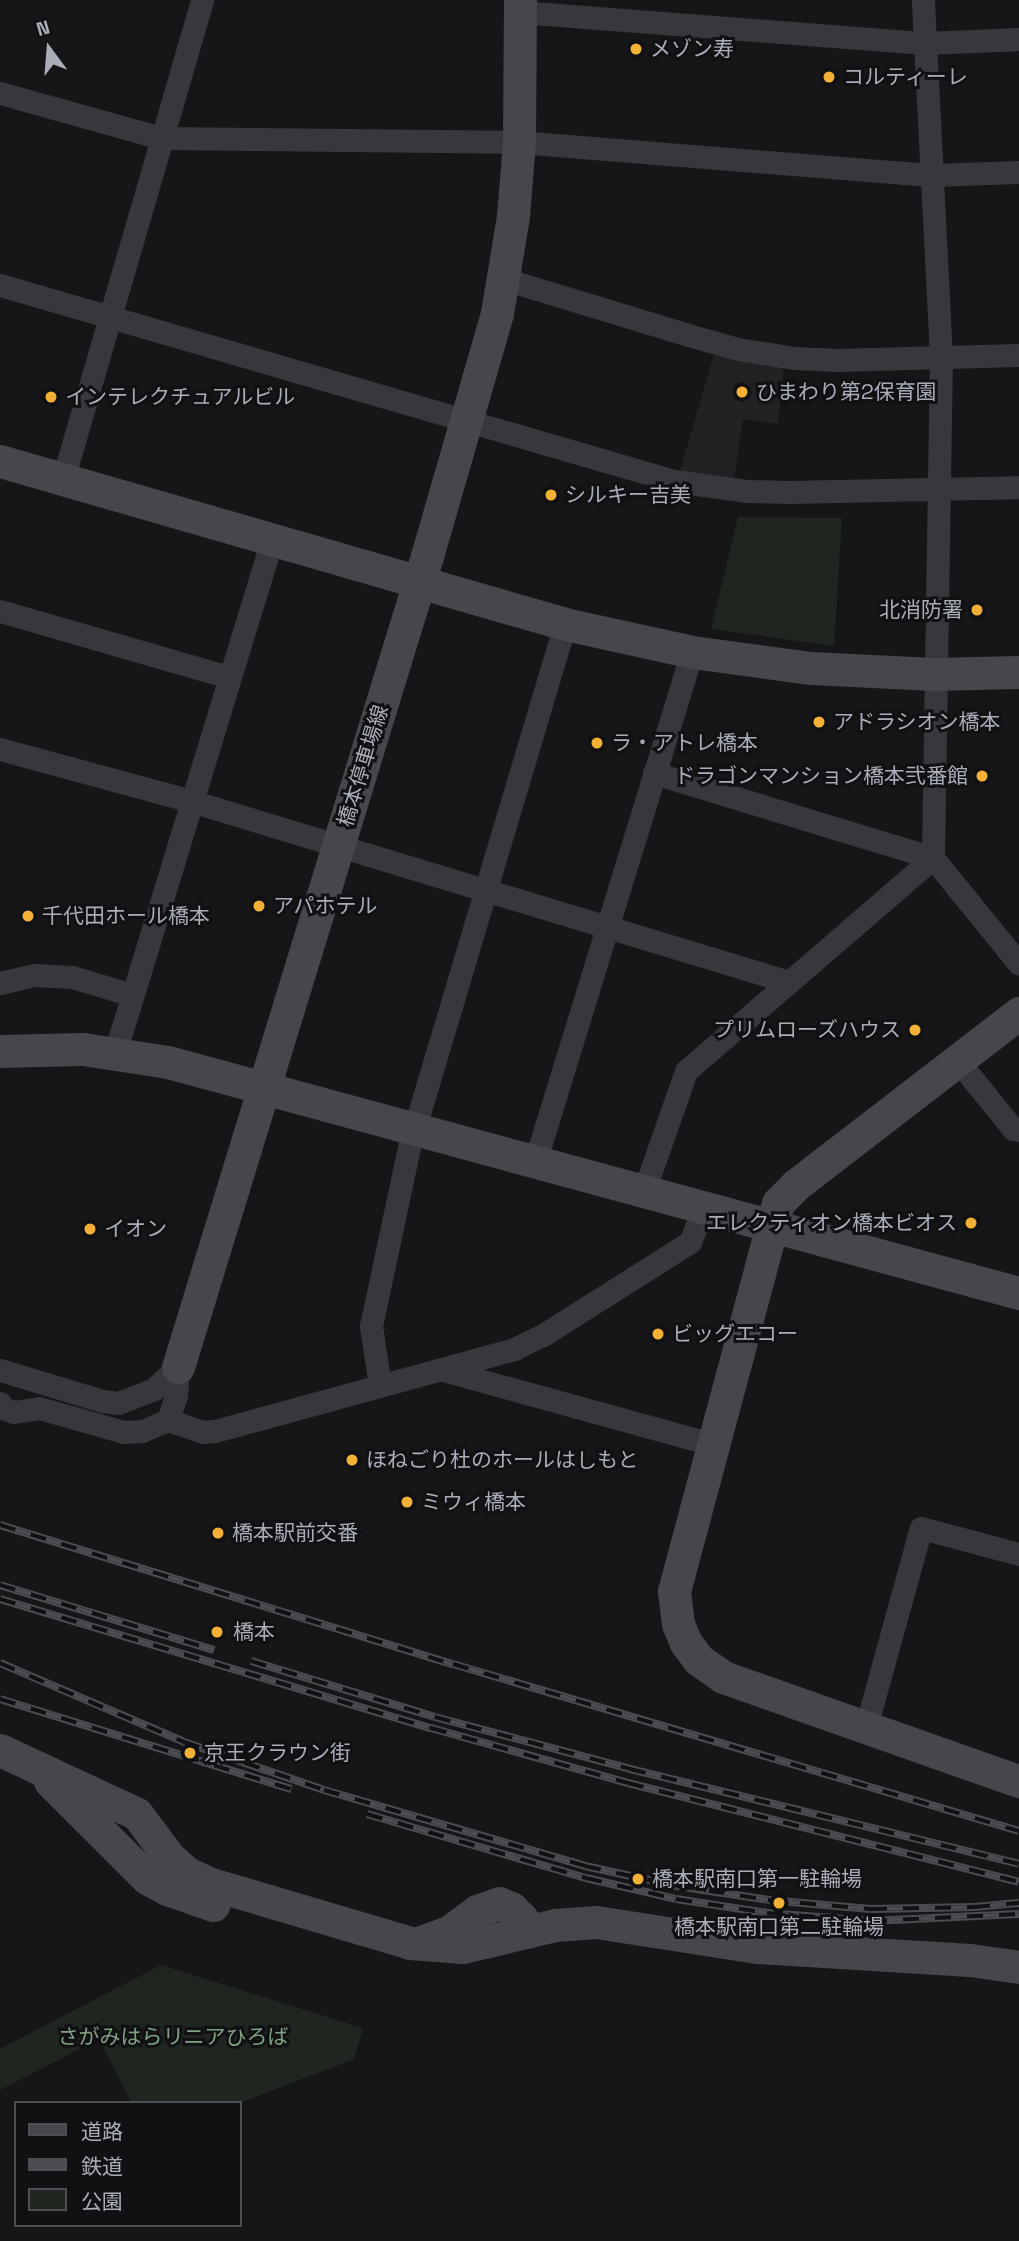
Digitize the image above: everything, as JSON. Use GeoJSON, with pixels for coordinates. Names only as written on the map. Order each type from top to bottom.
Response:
{"type":"FeatureCollection","features":[{"type":"Feature","properties":{"kind":"street"},"geometry":{"type":"LineString","coordinates":[[63,479],[202,0]]}},
{"type":"Feature","properties":{"kind":"street"},"geometry":{"type":"LineString","coordinates":[[644,1191],[686,1071],[933,858],[941,357],[923,0]]}},
{"type":"Feature","properties":{"kind":"street"},"geometry":{"type":"LineString","coordinates":[[520,6],[925,43],[1019,39]]}},
{"type":"Feature","properties":{"kind":"street","name":"橋本停車場線"},"geometry":{"type":"LineString","coordinates":[[178,1367],[419,583],[468,419],[504,279],[519,142],[520,6]]}},
{"type":"Feature","properties":{"kind":"street"},"geometry":{"type":"LineString","coordinates":[[0,93],[161,138],[519,142],[933,175],[1019,172]]}},
{"type":"Feature","properties":{"kind":"street"},"geometry":{"type":"LineString","coordinates":[[504,279],[688,335],[767,354],[837,360],[1019,355]]}},
{"type":"Feature","properties":{"kind":"street"},"geometry":{"type":"LineString","coordinates":[[0,285],[468,419],[662,478],[712,487],[789,492],[1019,487]]}},
{"type":"Feature","properties":{"kind":"street"},"geometry":{"type":"LineString","coordinates":[[0,461],[565,624],[692,652],[811,668],[934,674],[1019,672]]}},
{"type":"Feature","properties":{"kind":"street"},"geometry":{"type":"LineString","coordinates":[[115,1053],[272,540]]}},
{"type":"Feature","properties":{"kind":"street"},"geometry":{"type":"LineString","coordinates":[[0,611],[229,677]]}},
{"type":"Feature","properties":{"kind":"street"},"geometry":{"type":"LineString","coordinates":[[380,1386],[372,1326],[414,1127],[565,624]]}},
{"type":"Feature","properties":{"kind":"street"},"geometry":{"type":"LineString","coordinates":[[535,1162],[692,652]]}},
{"type":"Feature","properties":{"kind":"street"},"geometry":{"type":"LineString","coordinates":[[0,749],[191,801],[789,982]]}},
{"type":"Feature","properties":{"kind":"street"},"geometry":{"type":"LineString","coordinates":[[654,773],[933,858],[1019,964]]}},
{"type":"Feature","properties":{"kind":"street"},"geometry":{"type":"LineString","coordinates":[[0,983],[35,975],[72,977],[131,995]]}},
{"type":"Feature","properties":{"kind":"street"},"geometry":{"type":"LineString","coordinates":[[1019,1013],[796,1185],[778,1203],[675,1582],[675,1612],[686,1643],[699,1660],[723,1677],[1019,1781]]}},
{"type":"Feature","properties":{"kind":"street"},"geometry":{"type":"LineString","coordinates":[[0,1051],[83,1049],[115,1053],[265,1086],[1019,1293]]}},
{"type":"Feature","properties":{"kind":"street"},"geometry":{"type":"LineString","coordinates":[[958,1061],[1013,1129],[1019,1130]]}},
{"type":"Feature","properties":{"kind":"street"},"geometry":{"type":"LineString","coordinates":[[168,1420],[208,1432],[514,1349],[543,1335],[690,1242],[704,1208]]}},
{"type":"Feature","properties":{"kind":"street"},"geometry":{"type":"LineString","coordinates":[[0,1396],[4,1371],[103,1401],[118,1403],[154,1389],[178,1367]]}},
{"type":"Feature","properties":{"kind":"street"},"geometry":{"type":"LineString","coordinates":[[0,1404],[2,1408],[14,1412],[39,1408],[132,1432],[153,1428],[168,1420],[176,1396],[178,1367]]}},
{"type":"Feature","properties":{"kind":"street"},"geometry":{"type":"LineString","coordinates":[[440,1369],[712,1444]]}},
{"type":"Feature","properties":{"kind":"street"},"geometry":{"type":"LineString","coordinates":[[866,1727],[921,1528],[1019,1554]]}},
{"type":"Feature","properties":{"kind":"street"},"geometry":{"type":"LineString","coordinates":[[10,1755],[137,1814],[169,1857],[187,1873],[208,1883],[410,1943],[463,1947],[573,1922],[596,1922],[758,1947],[970,1960],[1019,1967]]}},
{"type":"Feature","properties":{"kind":"street"},"geometry":{"type":"LineString","coordinates":[[10,1755],[68,1796],[130,1864],[167,1889],[392,1961],[416,1966],[441,1967],[470,1961],[501,1949],[527,1932]]}},
{"type":"Feature","properties":{"kind":"street"},"geometry":{"type":"LineString","coordinates":[[130,1864],[121,1836],[130,1819],[137,1814]]}},
{"type":"Feature","properties":{"kind":"shaded area","name":"ひまわり第2保育園"},"geometry":{"type":"Polygon","coordinates":[[[715,351],[784,366],[778,424],[743,419],[734,480],[680,471],[715,351]]]}},
{"type":"Feature","properties":{"kind":"green space"},"geometry":{"type":"Polygon","coordinates":[[[738,517],[842,518],[834,646],[711,629],[738,517]]]}},
{"type":"Feature","properties":{"kind":"green space","name":"さがみはらリニアひろば"},"geometry":{"type":"Polygon","coordinates":[[[161,1965],[363,2028],[354,2059],[242,2102],[131,2101],[99,2039],[0,2090],[0,2049],[161,1965]]]}},
{"type":"Feature","properties":{"kind":"railway"},"geometry":{"type":"LineString","coordinates":[[0,1525],[453,1664],[1019,1831]]}},
{"type":"Feature","properties":{"kind":"railway"},"geometry":{"type":"LineString","coordinates":[[0,1585],[214,1650]]}},
{"type":"Feature","properties":{"kind":"railway"},"geometry":{"type":"LineString","coordinates":[[0,1599],[431,1728],[628,1783],[1019,1882]]}},
{"type":"Feature","properties":{"kind":"railway"},"geometry":{"type":"LineString","coordinates":[[251,1661],[435,1717],[630,1769],[1019,1864]]}},
{"type":"Feature","properties":{"kind":"railway"},"geometry":{"type":"LineString","coordinates":[[0,1663],[184,1742],[324,1790],[585,1866],[677,1886],[768,1900],[871,1909],[974,1907],[1019,1903]]}},
{"type":"Feature","properties":{"kind":"railway"},"geometry":{"type":"LineString","coordinates":[[0,1699],[291,1789]]}},
{"type":"Feature","properties":{"kind":"railway"},"geometry":{"type":"LineString","coordinates":[[367,1814],[586,1878],[676,1899],[767,1913],[871,1921],[1019,1914]]}},
{"type":"Feature","properties":{"kind":"place","name":"メゾン寿"},"geometry":{"type":"Point","coordinates":[636,49]}},
{"type":"Feature","properties":{"kind":"place","name":"コルティーレ"},"geometry":{"type":"Point","coordinates":[829,77]}},
{"type":"Feature","properties":{"kind":"place","name":"ひまわり第2保育園"},"geometry":{"type":"Point","coordinates":[742,392]}},
{"type":"Feature","properties":{"kind":"place","name":"インテレクチュアルビル"},"geometry":{"type":"Point","coordinates":[51,397]}},
{"type":"Feature","properties":{"kind":"place","name":"シルキー吉美"},"geometry":{"type":"Point","coordinates":[551,495]}},
{"type":"Feature","properties":{"kind":"place","name":"北消防署"},"geometry":{"type":"Point","coordinates":[977,610]}},
{"type":"Feature","properties":{"kind":"place","name":"アドラシオン橋本"},"geometry":{"type":"Point","coordinates":[819,722]}},
{"type":"Feature","properties":{"kind":"place","name":"ラ・アトレ橋本"},"geometry":{"type":"Point","coordinates":[597,743]}},
{"type":"Feature","properties":{"kind":"place","name":"ドラゴンマンション橋本弐番館"},"geometry":{"type":"Point","coordinates":[982,776]}},
{"type":"Feature","properties":{"kind":"place","name":"アパホテル"},"geometry":{"type":"Point","coordinates":[259,906]}},
{"type":"Feature","properties":{"kind":"place","name":"千代田ホール橋本"},"geometry":{"type":"Point","coordinates":[28,916]}},
{"type":"Feature","properties":{"kind":"place","name":"プリムローズハウス"},"geometry":{"type":"Point","coordinates":[915,1030]}},
{"type":"Feature","properties":{"kind":"place","name":"エレクティオン橋本ビオス"},"geometry":{"type":"Point","coordinates":[971,1223]}},
{"type":"Feature","properties":{"kind":"place","name":"イオン"},"geometry":{"type":"Point","coordinates":[90,1229]}},
{"type":"Feature","properties":{"kind":"place","name":"ビッグエコー"},"geometry":{"type":"Point","coordinates":[658,1334]}},
{"type":"Feature","properties":{"kind":"place","name":"ほねごり杜のホールはしもと"},"geometry":{"type":"Point","coordinates":[352,1460]}},
{"type":"Feature","properties":{"kind":"place","name":"ミウィ橋本"},"geometry":{"type":"Point","coordinates":[407,1502]}},
{"type":"Feature","properties":{"kind":"place","name":"橋本駅前交番"},"geometry":{"type":"Point","coordinates":[218,1533]}},
{"type":"Feature","properties":{"kind":"place","name":"橋本"},"geometry":{"type":"Point","coordinates":[217,1632]}},
{"type":"Feature","properties":{"kind":"place","name":"京王クラウン街"},"geometry":{"type":"Point","coordinates":[190,1753]}},
{"type":"Feature","properties":{"kind":"place","name":"橋本駅南口第一駐輪場"},"geometry":{"type":"Point","coordinates":[638,1879]}},
{"type":"Feature","properties":{"kind":"place","name":"橋本駅南口第二駐輪場"},"geometry":{"type":"Point","coordinates":[779,1903]}}]}
